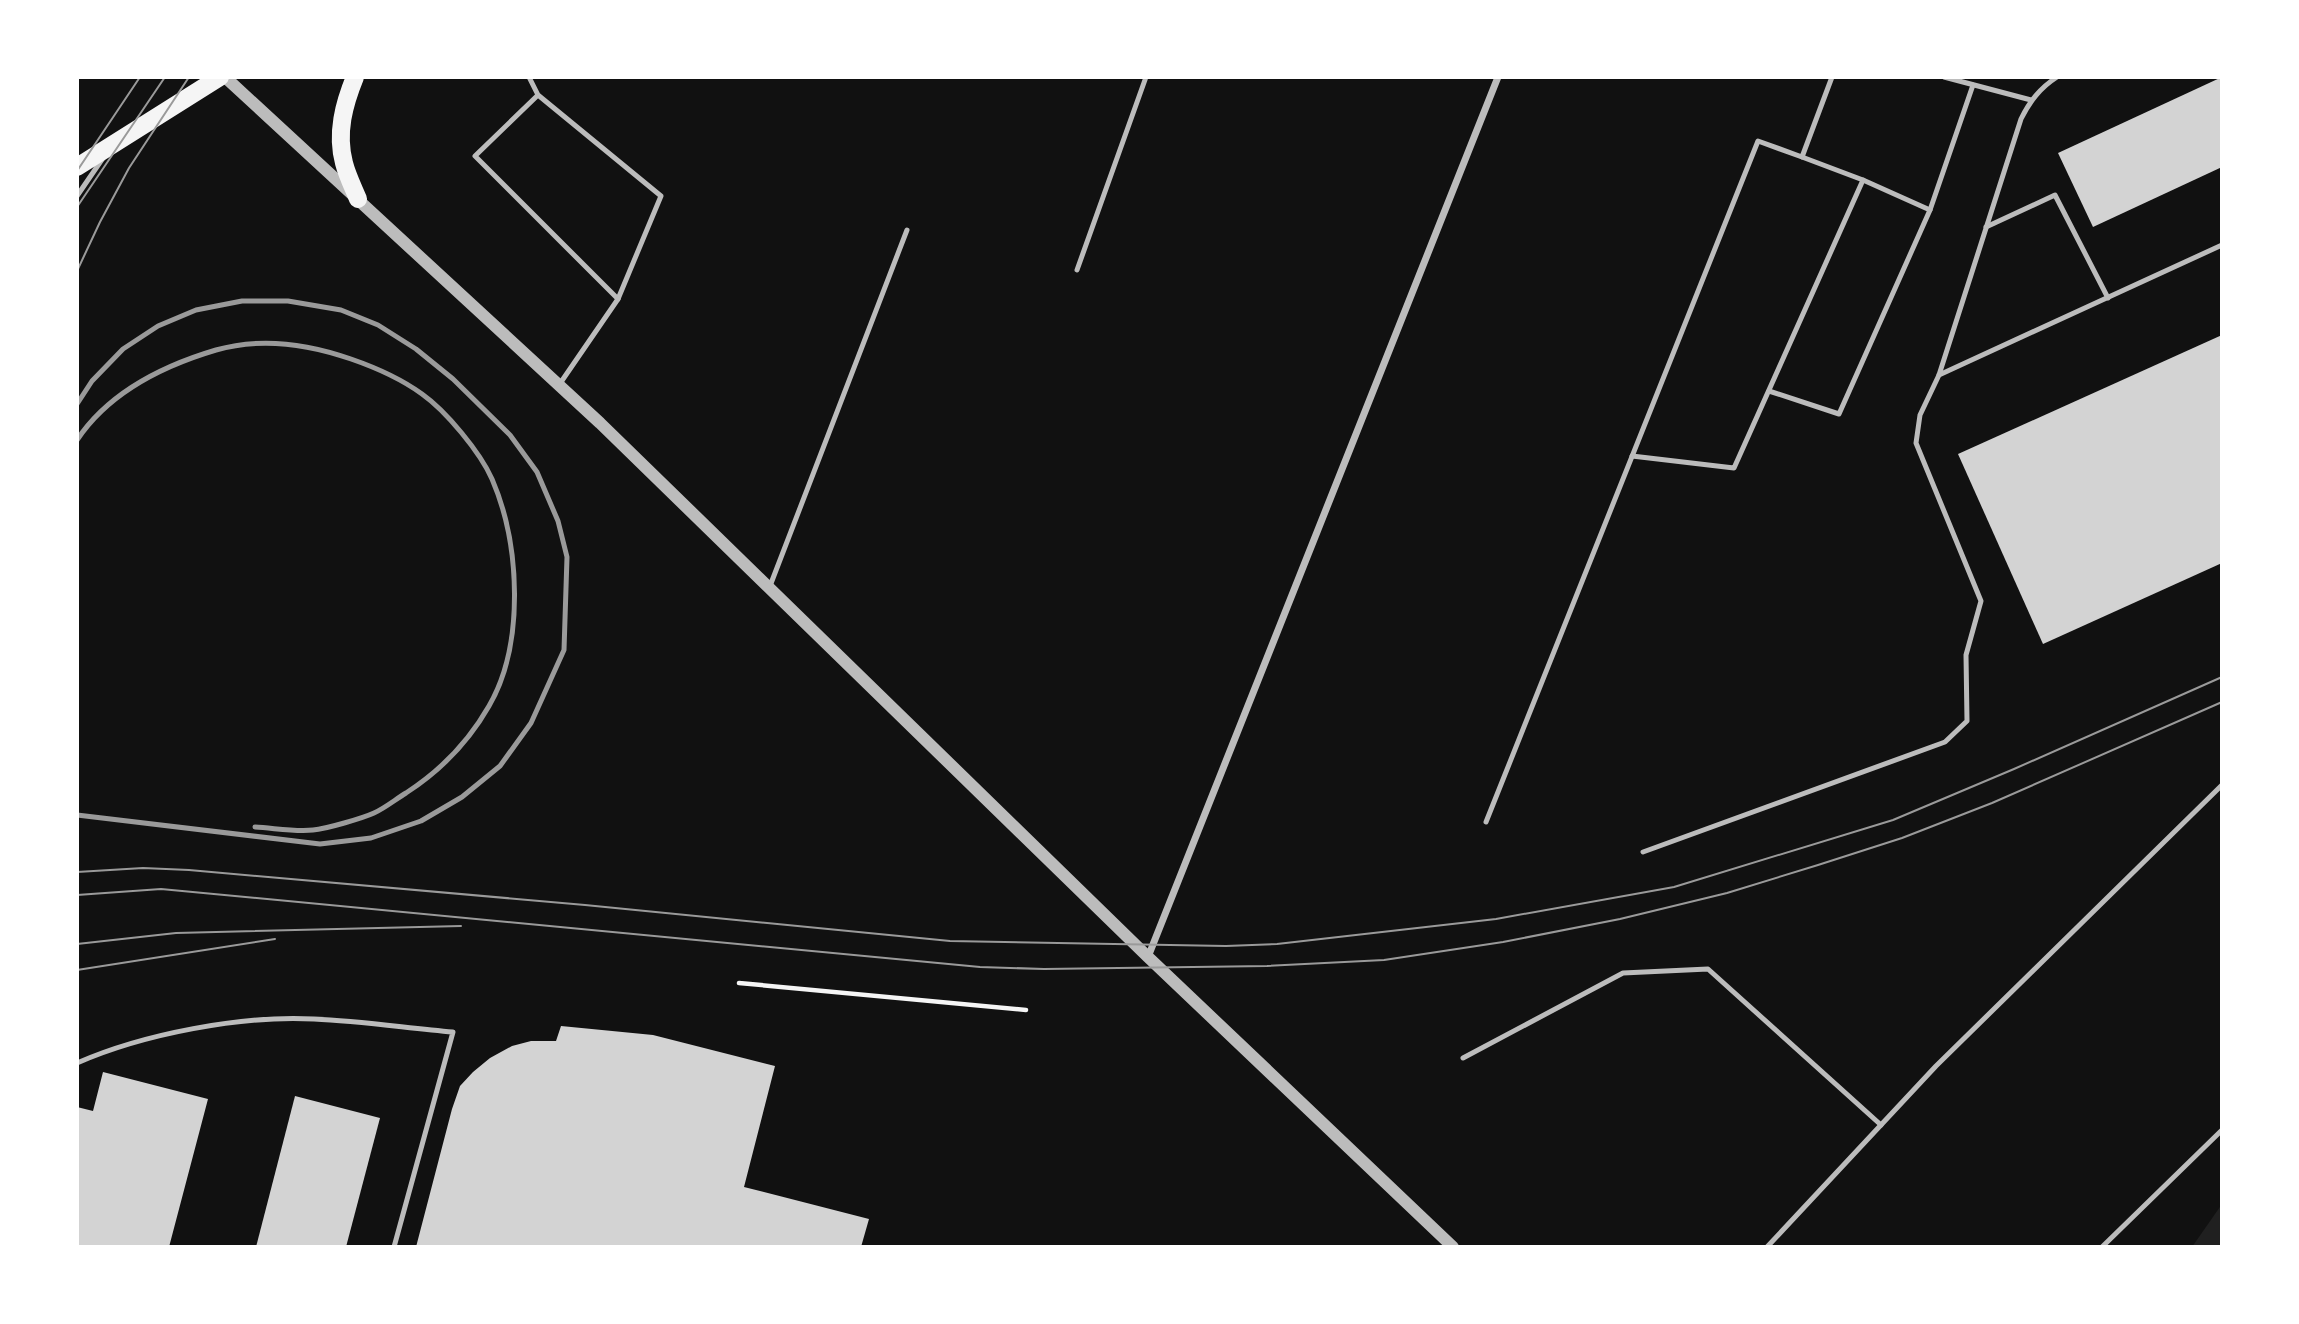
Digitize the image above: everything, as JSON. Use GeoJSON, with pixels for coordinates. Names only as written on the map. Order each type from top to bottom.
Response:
{"type":"FeatureCollection","features":[{"type":"Feature","properties":{"kind":"main road"},"geometry":{"type":"LineString","coordinates":[[77,167],[220,77]]}},
{"type":"Feature","properties":{"kind":"main road"},"geometry":{"type":"LineString","coordinates":[[355,77],[344,102],[341,133],[343,162],[358,199]]}},
{"type":"Feature","properties":{"kind":"street"},"geometry":{"type":"LineString","coordinates":[[225,77],[559,385],[1148,957],[1452,1247]]}},
{"type":"Feature","properties":{"kind":"street"},"geometry":{"type":"LineString","coordinates":[[1148,957],[1498,77]]}},
{"type":"Feature","properties":{"kind":"lane"},"geometry":{"type":"LineString","coordinates":[[529,77],[538,94],[661,196],[618,299],[559,385]]}},
{"type":"Feature","properties":{"kind":"lane"},"geometry":{"type":"LineString","coordinates":[[1077,270],[1146,77]]}},
{"type":"Feature","properties":{"kind":"lane"},"geometry":{"type":"LineString","coordinates":[[1802,158],[1832,77]]}},
{"type":"Feature","properties":{"kind":"lane"},"geometry":{"type":"LineString","coordinates":[[1944,77],[2031,100]]}},
{"type":"Feature","properties":{"kind":"lane"},"geometry":{"type":"LineString","coordinates":[[1643,852],[1945,742],[1967,721],[1966,655],[1981,601],[1916,443],[1920,415],[1939,375],[2021,119],[2031,100],[2057,77]]}},
{"type":"Feature","properties":{"kind":"lane"},"geometry":{"type":"LineString","coordinates":[[1769,391],[1839,414],[1930,210],[1973,85]]}},
{"type":"Feature","properties":{"kind":"lane"},"geometry":{"type":"LineString","coordinates":[[538,94],[475,156],[618,299]]}},
{"type":"Feature","properties":{"kind":"lane"},"geometry":{"type":"LineString","coordinates":[[1486,822],[1758,141],[1863,180],[1930,210]]}},
{"type":"Feature","properties":{"kind":"lane"},"geometry":{"type":"LineString","coordinates":[[77,196],[112,145]]}},
{"type":"Feature","properties":{"kind":"lane"},"geometry":{"type":"LineString","coordinates":[[1632,456],[1734,468],[1863,180]]}},
{"type":"Feature","properties":{"kind":"lane"},"geometry":{"type":"LineString","coordinates":[[1986,227],[2055,195],[2108,298]]}},
{"type":"Feature","properties":{"kind":"lane"},"geometry":{"type":"LineString","coordinates":[[769,588],[906,230]]}},
{"type":"Feature","properties":{"kind":"lane"},"geometry":{"type":"LineString","coordinates":[[1939,375],[2222,245]]}},
{"type":"Feature","properties":{"kind":"lane"},"geometry":{"type":"LineString","coordinates":[[1767,1247],[1936,1066],[2222,785]]}},
{"type":"Feature","properties":{"kind":"lane"},"geometry":{"type":"LineString","coordinates":[[1463,1058],[1623,973],[1709,969],[1881,1125]]}},
{"type":"Feature","properties":{"kind":"lane"},"geometry":{"type":"LineString","coordinates":[[77,1063],[166,1035],[256,1021],[312,1019],[453,1032],[394,1247]]}},
{"type":"Feature","properties":{"kind":"lane"},"geometry":{"type":"LineString","coordinates":[[2102,1247],[2222,1130]]}},
{"type":"Feature","properties":{"kind":"path"},"geometry":{"type":"LineString","coordinates":[[739,983],[1026,1010]]}},
{"type":"Feature","properties":{"kind":"shaded area"},"geometry":{"type":"Polygon","coordinates":[[[2222,1204],[2222,1247],[2192,1247],[2222,1204]]]}},
{"type":"Feature","properties":{"kind":"building"},"geometry":{"type":"Polygon","coordinates":[[[2222,77],[2222,167],[2093,227],[2058,153],[2222,77]]]}},
{"type":"Feature","properties":{"kind":"building"},"geometry":{"type":"Polygon","coordinates":[[[2222,335],[2222,563],[2043,644],[1958,454],[2222,335]]]}},
{"type":"Feature","properties":{"kind":"building"},"geometry":{"type":"Polygon","coordinates":[[[561,1026],[653,1035],[775,1066],[744,1187],[869,1219],[861,1247],[416,1247],[460,1086],[490,1058],[512,1046],[531,1041],[556,1041],[561,1026]]]}},
{"type":"Feature","properties":{"kind":"building"},"geometry":{"type":"Polygon","coordinates":[[[103,1072],[208,1099],[169,1247],[77,1247],[77,1107],[93,1111],[103,1072]]]}},
{"type":"Feature","properties":{"kind":"building"},"geometry":{"type":"Polygon","coordinates":[[[295,1096],[380,1118],[346,1247],[256,1247],[295,1096]]]}},
{"type":"Feature","properties":{"kind":"tram line"},"geometry":{"type":"LineString","coordinates":[[77,171],[140,77]]}},
{"type":"Feature","properties":{"kind":"tram line"},"geometry":{"type":"LineString","coordinates":[[77,207],[165,77]]}},
{"type":"Feature","properties":{"kind":"tram line"},"geometry":{"type":"LineString","coordinates":[[77,271],[129,168],[189,77]]}},
{"type":"Feature","properties":{"kind":"tram line"},"geometry":{"type":"LineString","coordinates":[[77,872],[143,868],[189,870],[950,941],[1226,946],[1277,944],[1496,919],[1674,887],[1893,820],[2222,677]]}},
{"type":"Feature","properties":{"kind":"tram line"},"geometry":{"type":"LineString","coordinates":[[77,895],[161,889],[980,967],[1044,969],[1267,966],[1384,960],[1503,942],[1620,919],[1727,893],[1818,865],[1902,838],[1992,803],[2222,702]]}},
{"type":"Feature","properties":{"kind":"tram line"},"geometry":{"type":"LineString","coordinates":[[77,944],[176,933],[461,926]]}},
{"type":"Feature","properties":{"kind":"tram line"},"geometry":{"type":"LineString","coordinates":[[77,970],[275,939]]}},
{"type":"Feature","properties":{"kind":"railway"},"geometry":{"type":"LineString","coordinates":[[77,404],[92,381],[123,349],[158,326],[196,310],[242,301],[288,301],[341,310],[378,325],[416,349],[453,379],[510,435],[537,472],[558,521],[567,557],[564,650],[531,723],[500,766],[462,797],[421,821],[371,838],[320,844],[77,815]]}},
{"type":"Feature","properties":{"kind":"railway"},"geometry":{"type":"LineString","coordinates":[[77,440],[90,423],[121,395],[138,383],[176,364],[233,346],[284,344],[318,349],[351,359],[414,388],[431,401],[462,433],[492,479],[501,505],[513,563],[513,624],[509,654],[501,681],[481,719],[442,765],[419,784],[374,813],[313,830],[255,827]]}}]}
